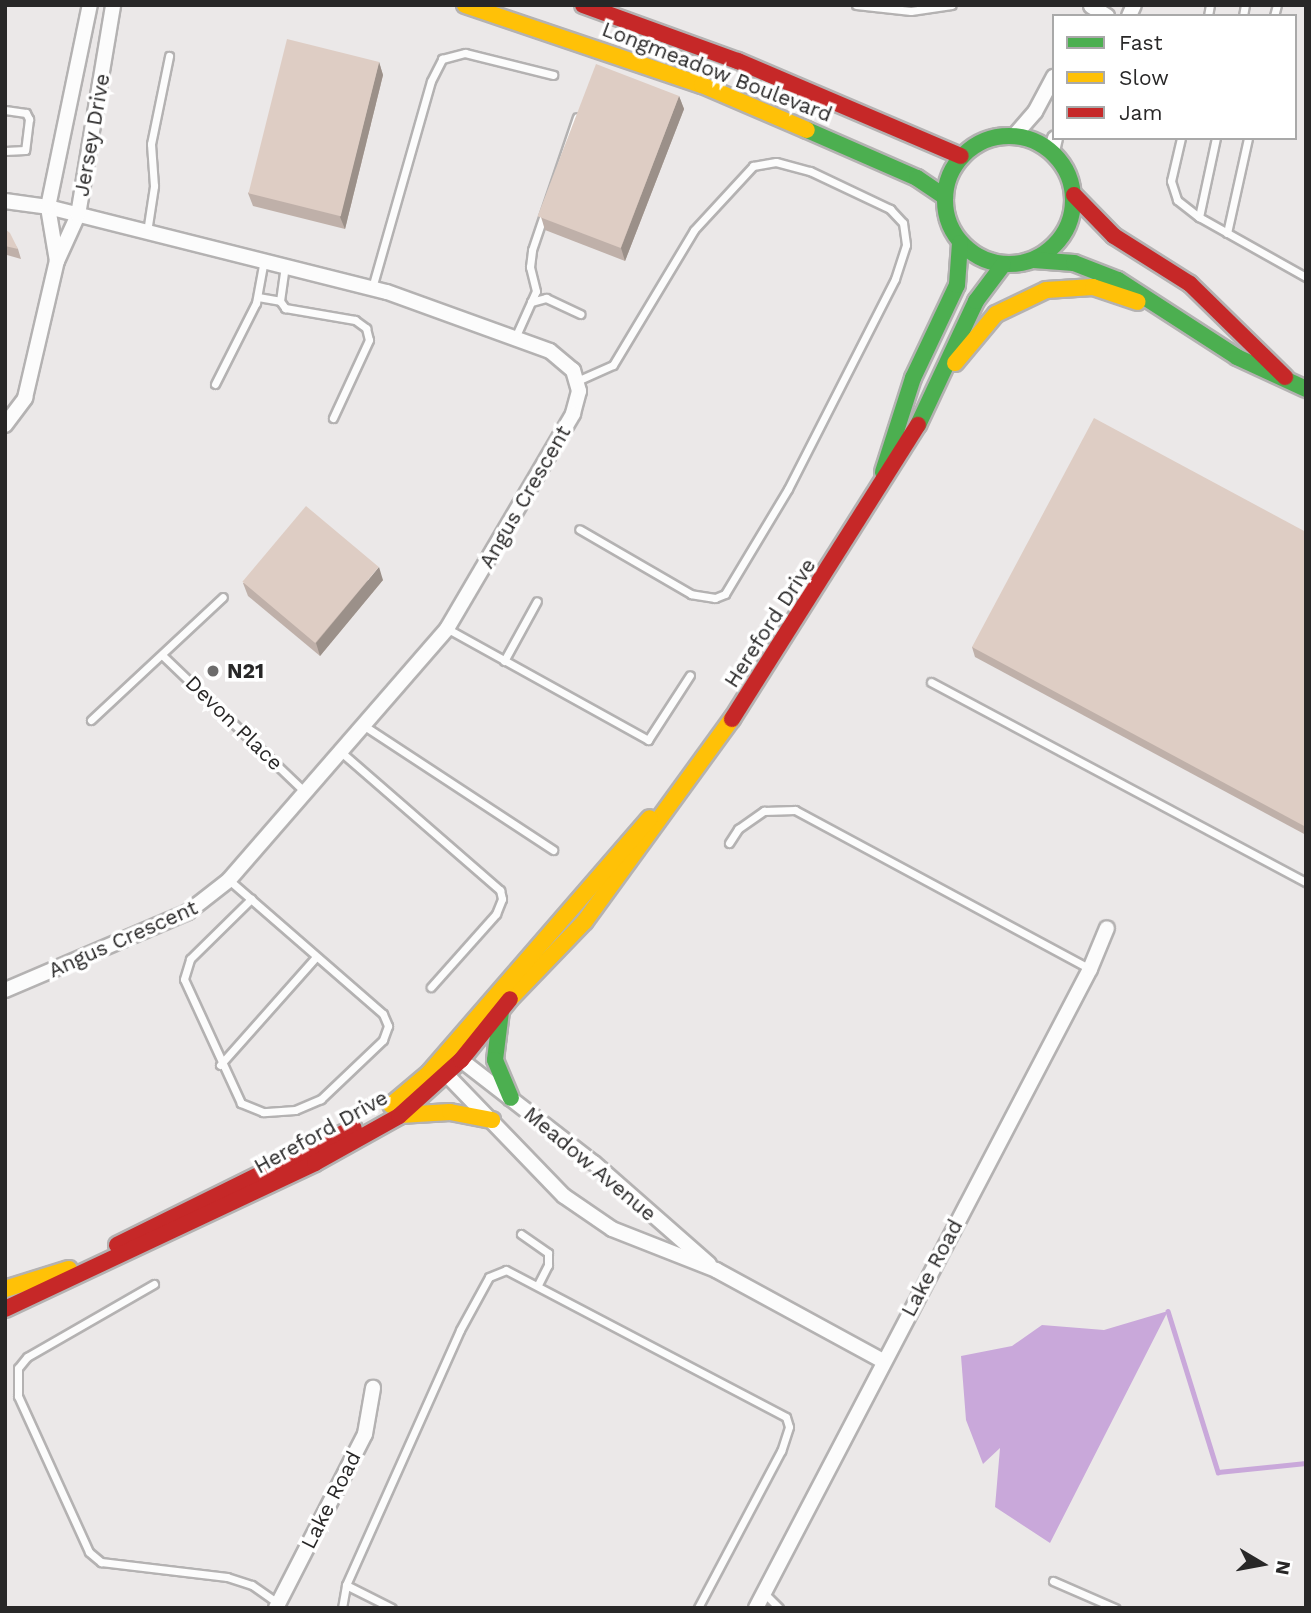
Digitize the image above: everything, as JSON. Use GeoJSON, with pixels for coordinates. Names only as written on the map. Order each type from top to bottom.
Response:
{"type":"FeatureCollection","features":[{"type":"Feature","properties":{"kind":"street","name":"Jersey Drive"},"geometry":{"type":"LineString","coordinates":[[57,261],[48,207],[90,5]]}},
{"type":"Feature","properties":{"kind":"street","name":"Jersey Drive"},"geometry":{"type":"LineString","coordinates":[[5,425],[30,384],[57,261],[78,215],[114,5]]}},
{"type":"Feature","properties":{"kind":"street","name":"Longmeadow Boulevard"},"geometry":{"type":"LineString","coordinates":[[465,5],[702,85],[917,178],[945,197]]}},
{"type":"Feature","properties":{"kind":"street","name":"Longmeadow Boulevard"},"geometry":{"type":"LineString","coordinates":[[583,5],[737,61],[961,156]]}},
{"type":"Feature","properties":{"kind":"street"},"geometry":{"type":"LineString","coordinates":[[1014,136],[1035,112],[1052,81]]}},
{"type":"Feature","properties":{"kind":"street"},"geometry":{"type":"LineString","coordinates":[[1034,260],[1064,234],[1074,195],[1070,178],[1053,145],[1014,136],[993,137],[961,156],[951,171],[945,197],[946,214],[960,243],[972,254],[1003,265],[1034,260],[1091,269],[1129,286],[1237,357],[1286,377],[1306,389]]}},
{"type":"Feature","properties":{"kind":"street"},"geometry":{"type":"LineString","coordinates":[[1074,195],[1114,236],[1209,300],[1286,377]]}},
{"type":"Feature","properties":{"kind":"street"},"geometry":{"type":"LineString","coordinates":[[5,201],[48,207],[372,288],[515,338],[561,359],[577,381]]}},
{"type":"Feature","properties":{"kind":"street","name":"Hereford Drive"},"geometry":{"type":"LineString","coordinates":[[877,494],[913,378],[957,285],[960,243]]}},
{"type":"Feature","properties":{"kind":"street","name":"Hereford Drive"},"geometry":{"type":"LineString","coordinates":[[5,1309],[243,1199],[399,1115],[453,1066],[502,1007],[585,921],[792,632],[911,441],[941,382],[976,302],[1003,265]]}},
{"type":"Feature","properties":{"kind":"street"},"geometry":{"type":"LineString","coordinates":[[941,382],[996,314],[1046,290],[1093,287],[1183,323]]}},
{"type":"Feature","properties":{"kind":"street","name":"Angus Crescent"},"geometry":{"type":"LineString","coordinates":[[5,990],[188,912],[229,880],[366,727],[447,629],[573,414],[577,381]]}},
{"type":"Feature","properties":{"kind":"street","name":"Hereford Drive"},"geometry":{"type":"LineString","coordinates":[[5,1289],[71,1269],[386,1110],[429,1073],[694,771]]}},
{"type":"Feature","properties":{"kind":"street","name":"Lake Road"},"geometry":{"type":"LineString","coordinates":[[756,1608],[1090,969],[1107,928]]}},
{"type":"Feature","properties":{"kind":"street"},"geometry":{"type":"LineString","coordinates":[[502,1007],[495,1060],[512,1098]]}},
{"type":"Feature","properties":{"kind":"street"},"geometry":{"type":"LineString","coordinates":[[429,1073],[453,1066],[455,1042]]}},
{"type":"Feature","properties":{"kind":"street","name":"Meadow Avenue"},"geometry":{"type":"LineString","coordinates":[[453,1066],[512,1098],[716,1270]]}},
{"type":"Feature","properties":{"kind":"street","name":"Meadow Avenue"},"geometry":{"type":"LineString","coordinates":[[453,1066],[472,1100],[564,1196],[602,1222],[660,1251],[716,1270],[883,1361]]}},
{"type":"Feature","properties":{"kind":"street"},"geometry":{"type":"LineString","coordinates":[[399,1115],[450,1112],[492,1120]]}},
{"type":"Feature","properties":{"kind":"street","name":"Lake Road"},"geometry":{"type":"LineString","coordinates":[[277,1605],[365,1434],[373,1388]]}},
{"type":"Feature","properties":{"kind":"lane"},"geometry":{"type":"LineString","coordinates":[[856,5],[911,11],[952,5]]}},
{"type":"Feature","properties":{"kind":"lane"},"geometry":{"type":"LineString","coordinates":[[372,288],[430,81],[442,59],[465,53],[553,75]]}},
{"type":"Feature","properties":{"kind":"lane"},"geometry":{"type":"LineString","coordinates":[[147,232],[154,186],[151,144],[169,56]]}},
{"type":"Feature","properties":{"kind":"lane"},"geometry":{"type":"LineString","coordinates":[[515,338],[536,291],[530,267],[532,250],[582,103]]}},
{"type":"Feature","properties":{"kind":"lane"},"geometry":{"type":"LineString","coordinates":[[5,110],[26,113],[29,119],[25,150],[5,151]]}},
{"type":"Feature","properties":{"kind":"lane"},"geometry":{"type":"LineString","coordinates":[[1181,140],[1173,191],[1199,217],[1306,277]]}},
{"type":"Feature","properties":{"kind":"lane"},"geometry":{"type":"LineString","coordinates":[[1199,217],[1216,140]]}},
{"type":"Feature","properties":{"kind":"lane"},"geometry":{"type":"LineString","coordinates":[[1227,233],[1248,140]]}},
{"type":"Feature","properties":{"kind":"lane"},"geometry":{"type":"LineString","coordinates":[[577,381],[613,365],[694,230],[753,166],[776,162],[810,171],[890,209],[903,223],[906,245],[895,279],[788,489],[724,594],[715,598],[691,594],[579,529]]}},
{"type":"Feature","properties":{"kind":"lane"},"geometry":{"type":"LineString","coordinates":[[215,384],[258,298],[264,260]]}},
{"type":"Feature","properties":{"kind":"lane"},"geometry":{"type":"LineString","coordinates":[[285,265],[280,301],[285,308],[345,318],[366,328],[369,340],[333,418]]}},
{"type":"Feature","properties":{"kind":"lane"},"geometry":{"type":"LineString","coordinates":[[258,298],[280,301]]}},
{"type":"Feature","properties":{"kind":"lane"},"geometry":{"type":"LineString","coordinates":[[531,302],[546,298],[580,314]]}},
{"type":"Feature","properties":{"kind":"lane"},"geometry":{"type":"LineString","coordinates":[[91,720],[223,597]]}},
{"type":"Feature","properties":{"kind":"lane"},"geometry":{"type":"LineString","coordinates":[[504,661],[537,601]]}},
{"type":"Feature","properties":{"kind":"lane"},"geometry":{"type":"LineString","coordinates":[[447,629],[648,740],[690,675]]}},
{"type":"Feature","properties":{"kind":"lane","name":"Devon Place"},"geometry":{"type":"LineString","coordinates":[[162,654],[305,792]]}},
{"type":"Feature","properties":{"kind":"lane"},"geometry":{"type":"LineString","coordinates":[[931,682],[1306,882]]}},
{"type":"Feature","properties":{"kind":"lane"},"geometry":{"type":"LineString","coordinates":[[366,727],[554,850]]}},
{"type":"Feature","properties":{"kind":"lane"},"geometry":{"type":"LineString","coordinates":[[341,752],[500,890],[502,899],[496,914],[431,987]]}},
{"type":"Feature","properties":{"kind":"lane"},"geometry":{"type":"LineString","coordinates":[[729,843],[738,830],[764,811],[795,810],[1090,969]]}},
{"type":"Feature","properties":{"kind":"lane"},"geometry":{"type":"LineString","coordinates":[[229,880],[251,899],[316,957],[383,1014],[388,1027],[383,1040],[321,1099],[295,1110],[263,1112],[241,1103],[220,1065],[184,969],[251,899]]}},
{"type":"Feature","properties":{"kind":"lane"},"geometry":{"type":"LineString","coordinates":[[220,1065],[316,957]]}},
{"type":"Feature","properties":{"kind":"lane"},"geometry":{"type":"LineString","coordinates":[[521,1234],[548,1253],[548,1265],[538,1285]]}},
{"type":"Feature","properties":{"kind":"lane"},"geometry":{"type":"LineString","coordinates":[[342,1608],[346,1585],[460,1330],[489,1277],[506,1270],[786,1417],[789,1427],[781,1451],[698,1608]]}},
{"type":"Feature","properties":{"kind":"lane"},"geometry":{"type":"LineString","coordinates":[[154,1284],[27,1357],[18,1368],[18,1396],[89,1552],[101,1562],[227,1577],[251,1585],[277,1605]]}},
{"type":"Feature","properties":{"kind":"lane"},"geometry":{"type":"LineString","coordinates":[[1053,1581],[1115,1608]]}},
{"type":"Feature","properties":{"kind":"lane"},"geometry":{"type":"LineString","coordinates":[[346,1585],[392,1608]]}},
{"type":"Feature","properties":{"kind":"lane"},"geometry":{"type":"LineString","coordinates":[[764,1592],[779,1608]]}},
{"type":"Feature","properties":{"kind":"shaded area"},"geometry":{"type":"Polygon","coordinates":[[[1168,1311],[1050,1543],[995,1507],[1000,1448],[983,1464],[966,1420],[961,1356],[1012,1346],[1042,1325],[1104,1330],[1168,1311]]]}},
{"type":"Feature","properties":{"kind":"building"},"geometry":{"type":"Polygon","coordinates":[[[287,39],[379,62],[341,216],[249,193],[287,39]]]}},
{"type":"Feature","properties":{"kind":"building"},"geometry":{"type":"Polygon","coordinates":[[[596,64],[679,96],[621,248],[538,216],[596,64]]]}},
{"type":"Feature","properties":{"kind":"building"},"geometry":{"type":"Polygon","coordinates":[[[5,229],[10,233],[18,249],[5,246],[5,229]]]}},
{"type":"Feature","properties":{"kind":"building"},"geometry":{"type":"Polygon","coordinates":[[[1094,418],[1306,532],[1306,827],[972,647],[1094,418]]]}},
{"type":"Feature","properties":{"kind":"building"},"geometry":{"type":"Polygon","coordinates":[[[306,506],[379,567],[315,643],[242,582],[306,506]]]}},
{"type":"Feature","properties":{"kind":"waterway"},"geometry":{"type":"LineString","coordinates":[[1168,1311],[1218,1472],[1306,1463]]}},
{"type":"Feature","properties":{"kind":"traffic: fast"},"geometry":{"type":"LineString","coordinates":[[807,130],[917,178],[945,197]]}},
{"type":"Feature","properties":{"kind":"traffic: fast"},"geometry":{"type":"LineString","coordinates":[[1009,136],[1034,141],[1055,154],[1068,175],[1073,200],[1068,225],[1055,246],[1034,259],[1009,264],[984,259],[963,246],[950,225],[945,200],[950,175],[963,154],[984,141],[1009,136]]}},
{"type":"Feature","properties":{"kind":"traffic: fast"},"geometry":{"type":"LineString","coordinates":[[883,472],[913,378],[957,285],[960,243]]}},
{"type":"Feature","properties":{"kind":"traffic: fast"},"geometry":{"type":"LineString","coordinates":[[1034,260],[1074,263],[1118,280],[1237,357],[1306,389]]}},
{"type":"Feature","properties":{"kind":"traffic: fast"},"geometry":{"type":"LineString","coordinates":[[918,425],[976,301],[1003,265]]}},
{"type":"Feature","properties":{"kind":"traffic: fast"},"geometry":{"type":"LineString","coordinates":[[501,1011],[495,1060],[511,1098]]}},
{"type":"Feature","properties":{"kind":"traffic: slow"},"geometry":{"type":"LineString","coordinates":[[465,5],[702,85],[807,130]]}},
{"type":"Feature","properties":{"kind":"traffic: slow"},"geometry":{"type":"LineString","coordinates":[[955,363],[996,314],[1046,290],[1093,287],[1138,302]]}},
{"type":"Feature","properties":{"kind":"traffic: slow"},"geometry":{"type":"LineString","coordinates":[[510,999],[585,921],[732,719]]}},
{"type":"Feature","properties":{"kind":"traffic: slow"},"geometry":{"type":"LineString","coordinates":[[391,1105],[429,1073],[650,818]]}},
{"type":"Feature","properties":{"kind":"traffic: slow"},"geometry":{"type":"LineString","coordinates":[[400,1115],[450,1112],[492,1120]]}},
{"type":"Feature","properties":{"kind":"traffic: slow"},"geometry":{"type":"LineString","coordinates":[[5,1289],[69,1269]]}},
{"type":"Feature","properties":{"kind":"traffic: jam"},"geometry":{"type":"LineString","coordinates":[[583,5],[738,61],[961,156]]}},
{"type":"Feature","properties":{"kind":"traffic: jam"},"geometry":{"type":"LineString","coordinates":[[1074,195],[1114,236],[1190,284],[1285,377]]}},
{"type":"Feature","properties":{"kind":"traffic: jam"},"geometry":{"type":"LineString","coordinates":[[732,719],[918,425]]}},
{"type":"Feature","properties":{"kind":"traffic: jam"},"geometry":{"type":"LineString","coordinates":[[5,1309],[315,1163],[399,1116],[461,1060],[510,999]]}},
{"type":"Feature","properties":{"kind":"traffic: jam"},"geometry":{"type":"LineString","coordinates":[[117,1245],[354,1128]]}},
{"type":"Feature","properties":{"kind":"place","name":"N21"},"geometry":{"type":"Point","coordinates":[213,671]}}]}
